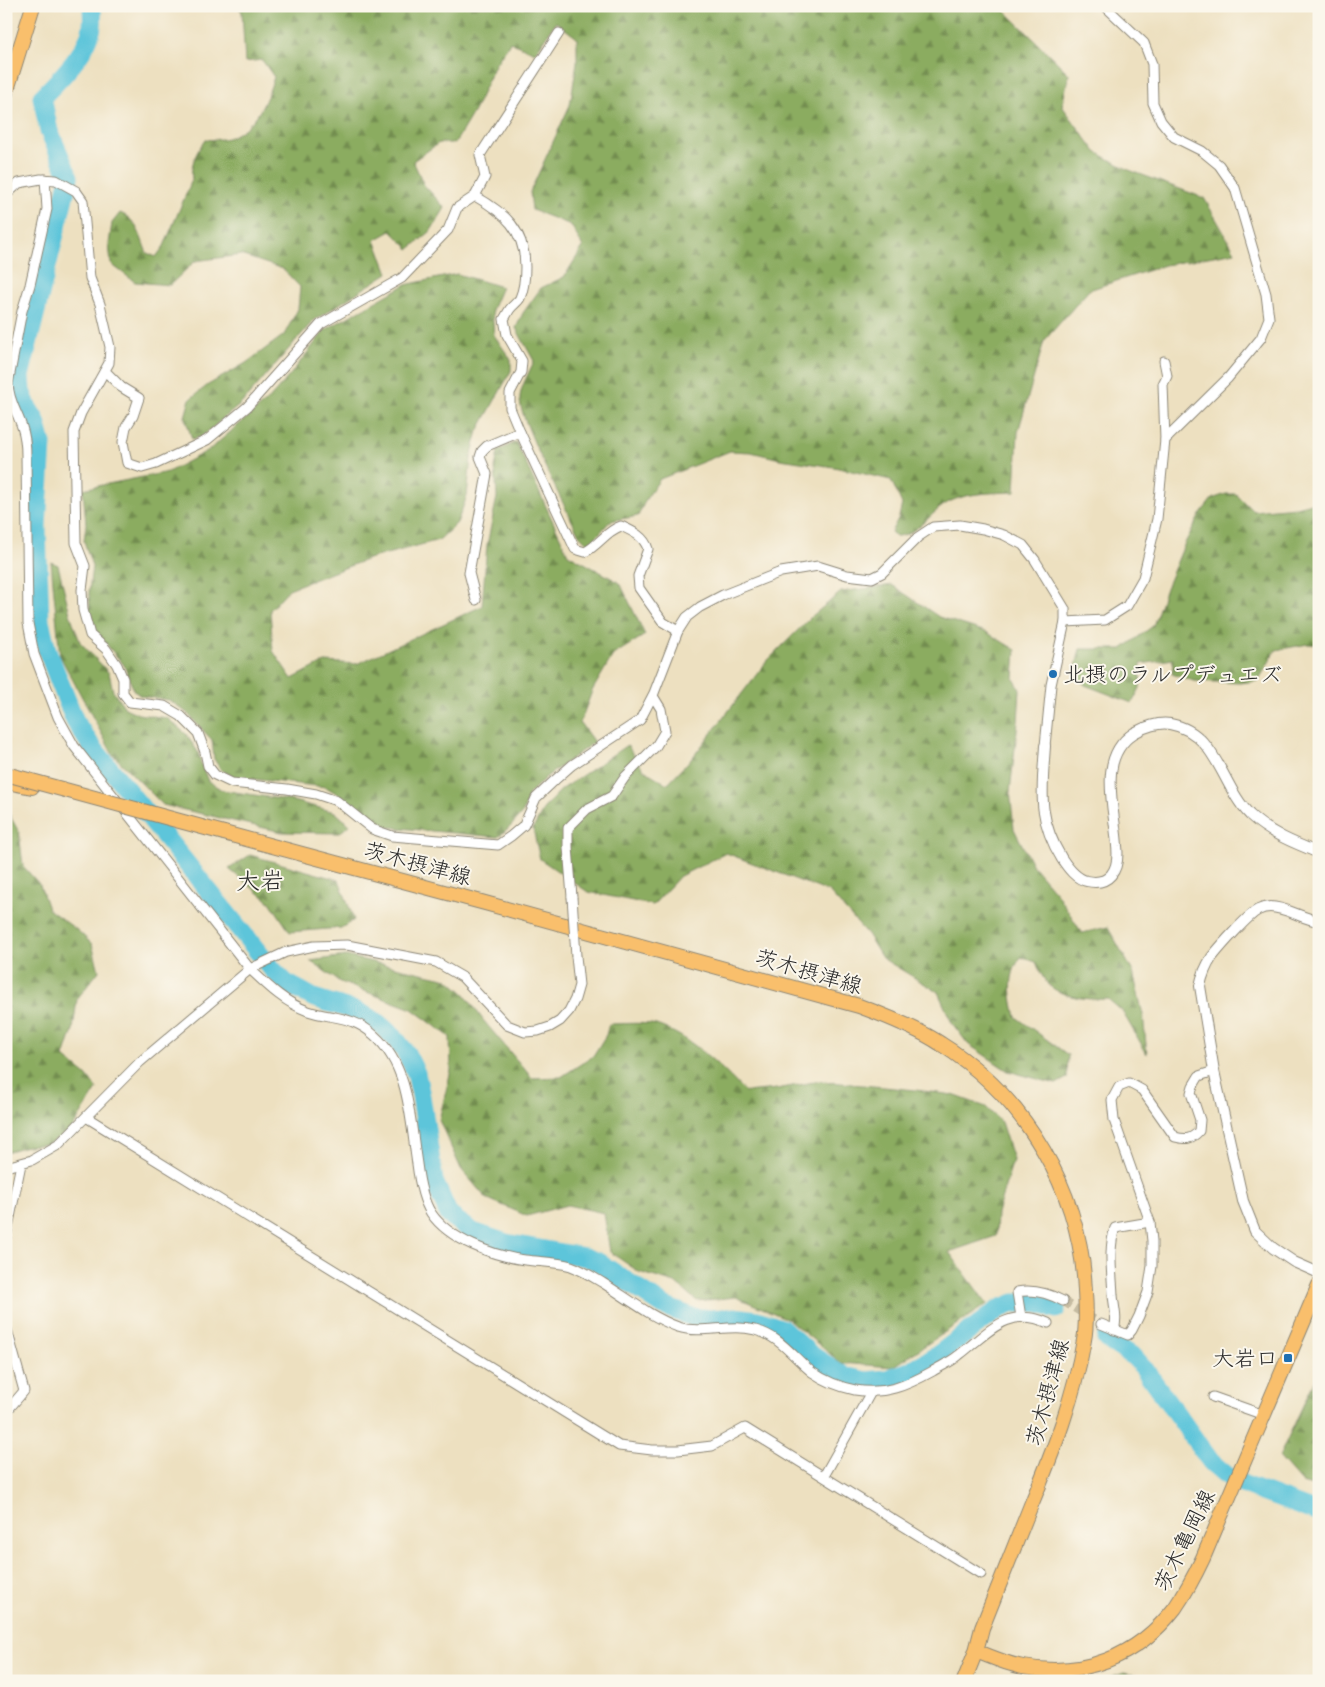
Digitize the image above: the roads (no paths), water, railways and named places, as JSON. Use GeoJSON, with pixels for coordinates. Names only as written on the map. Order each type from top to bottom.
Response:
{"type":"FeatureCollection","features":[{"type":"Feature","properties":{"kind":"main road"},"geometry":{"type":"LineString","coordinates":[[6,93],[33,6]]}},
{"type":"Feature","properties":{"kind":"main road","name":"茨木摂津線"},"geometry":{"type":"LineString","coordinates":[[6,774],[859,1006],[892,1018],[941,1043],[997,1089],[1029,1128],[1043,1149],[1065,1192],[1074,1217],[1080,1244],[1084,1270],[1086,1307],[1084,1338],[1067,1411],[1051,1457],[982,1628],[976,1652]]}},
{"type":"Feature","properties":{"kind":"main road"},"geometry":{"type":"LineString","coordinates":[[6,782],[42,790],[80,793]]}},
{"type":"Feature","properties":{"kind":"main road","name":"茨木亀岡線"},"geometry":{"type":"LineString","coordinates":[[976,1652],[1015,1665],[1057,1671],[1087,1667],[1109,1660],[1130,1649],[1152,1633],[1175,1608],[1203,1558],[1319,1285]]}},
{"type":"Feature","properties":{"kind":"main road"},"geometry":{"type":"LineString","coordinates":[[964,1681],[976,1652]]}},
{"type":"Feature","properties":{"kind":"street"},"geometry":{"type":"LineString","coordinates":[[1107,6],[1108,10],[1144,43],[1152,64],[1153,103],[1160,121],[1174,137],[1202,151],[1219,165],[1235,188],[1266,294],[1269,318],[1261,338],[1228,378],[1165,440]]}},
{"type":"Feature","properties":{"kind":"street"},"geometry":{"type":"LineString","coordinates":[[105,371],[121,387],[139,398],[133,416],[126,427],[123,442],[127,463],[142,468],[156,464],[207,440],[247,407],[321,324],[402,278],[448,230],[457,208],[475,196],[485,177],[480,156],[559,33]]}},
{"type":"Feature","properties":{"kind":"street"},"geometry":{"type":"LineString","coordinates":[[45,179],[47,209],[30,285],[22,311],[8,384],[9,396],[25,438],[28,623],[34,654],[58,717],[74,746],[276,994],[307,1011],[349,1019],[373,1033],[389,1051],[400,1072],[407,1100],[419,1182],[425,1202],[431,1213],[457,1237],[480,1248],[503,1256],[523,1260],[569,1265],[586,1273],[658,1318],[680,1328],[698,1330],[726,1327],[761,1332],[778,1340],[812,1371],[841,1387],[871,1392],[908,1384],[957,1357],[990,1329],[1012,1318],[1020,1315],[1048,1323]]}},
{"type":"Feature","properties":{"kind":"street"},"geometry":{"type":"LineString","coordinates":[[6,196],[19,183],[45,179],[56,180],[76,191],[83,200],[90,278],[100,304],[110,347],[110,362],[81,413],[74,432],[76,543],[85,566],[82,590],[83,610],[90,634],[106,649],[117,665],[123,680],[123,693],[130,702],[164,706],[181,716],[198,733],[208,766],[215,776],[232,783],[287,789],[316,794],[337,801],[372,829],[392,836],[498,845],[524,825],[536,798],[572,765],[640,720],[652,696],[678,631],[687,618],[700,607],[723,595],[781,572],[818,566],[847,575],[872,578],[882,573],[918,537],[934,528],[960,525],[1004,535],[1023,545],[1035,560],[1065,609],[1065,622],[1051,685],[1042,793],[1045,823],[1051,840],[1064,862],[1077,877],[1085,881],[1097,882],[1105,880],[1113,873],[1118,857],[1110,783],[1111,765],[1127,738],[1140,730],[1154,725],[1169,724],[1184,728],[1198,736],[1209,747],[1234,794],[1250,814],[1268,829],[1319,853]]}},
{"type":"Feature","properties":{"kind":"street"},"geometry":{"type":"LineString","coordinates":[[475,196],[507,218],[519,235],[525,255],[525,278],[520,299],[510,309],[504,319],[507,335],[522,361],[521,372],[510,393],[510,408],[520,432],[575,549],[585,552],[594,548],[612,529],[621,526],[633,531],[646,541],[648,549],[638,576],[639,588],[663,622],[678,631]]}},
{"type":"Feature","properties":{"kind":"street"},"geometry":{"type":"LineString","coordinates":[[1065,622],[1106,620],[1127,606],[1143,578],[1157,519],[1165,440],[1163,384],[1167,376],[1164,361]]}},
{"type":"Feature","properties":{"kind":"street"},"geometry":{"type":"LineString","coordinates":[[476,600],[469,573],[487,474],[480,457],[488,446],[520,432]]}},
{"type":"Feature","properties":{"kind":"street"},"geometry":{"type":"LineString","coordinates":[[6,1166],[32,1160],[58,1145],[140,1062],[253,967],[286,952],[314,946],[347,945],[436,962],[462,977],[507,1025],[525,1032],[538,1031],[560,1021],[569,1011],[575,1000],[578,985],[568,828],[586,809],[612,796],[625,777],[656,746],[665,731],[661,708],[652,696]]}},
{"type":"Feature","properties":{"kind":"street"},"geometry":{"type":"LineString","coordinates":[[1319,921],[1280,908],[1269,907],[1260,909],[1249,917],[1212,958],[1202,975],[1200,986],[1214,1071],[1243,1201],[1256,1231],[1273,1248],[1294,1262],[1319,1273]]}},
{"type":"Feature","properties":{"kind":"street"},"geometry":{"type":"LineString","coordinates":[[1101,1324],[1128,1335],[1139,1316],[1148,1292],[1152,1266],[1150,1222],[1114,1120],[1112,1100],[1119,1087],[1129,1083],[1142,1090],[1176,1137],[1184,1139],[1193,1138],[1199,1131],[1200,1120],[1191,1093],[1193,1086],[1199,1076],[1214,1071]]}},
{"type":"Feature","properties":{"kind":"street"},"geometry":{"type":"LineString","coordinates":[[86,1117],[619,1446],[652,1450],[678,1450],[712,1446],[744,1428],[981,1574]]}},
{"type":"Feature","properties":{"kind":"street"},"geometry":{"type":"LineString","coordinates":[[6,1237],[20,1164]]}},
{"type":"Feature","properties":{"kind":"street"},"geometry":{"type":"LineString","coordinates":[[1114,1330],[1117,1320],[1111,1242],[1115,1228],[1150,1222]]}},
{"type":"Feature","properties":{"kind":"street"},"geometry":{"type":"LineString","coordinates":[[1020,1315],[1018,1292],[1024,1290],[1053,1296],[1063,1301]]}},
{"type":"Feature","properties":{"kind":"street"},"geometry":{"type":"LineString","coordinates":[[6,1326],[24,1391],[6,1412]]}},
{"type":"Feature","properties":{"kind":"street"},"geometry":{"type":"LineString","coordinates":[[824,1476],[871,1392]]}},
{"type":"Feature","properties":{"kind":"street"},"geometry":{"type":"LineString","coordinates":[[1213,1397],[1264,1415]]}},
{"type":"Feature","properties":{"kind":"waterway"},"geometry":{"type":"LineString","coordinates":[[92,6],[90,36],[72,64],[42,97],[49,131],[69,177],[20,376],[21,391],[36,421],[42,444],[37,527],[40,621],[47,650],[75,721],[90,744],[271,968],[286,983],[314,998],[359,1012],[377,1022],[394,1037],[406,1053],[416,1073],[434,1181],[449,1215],[473,1232],[506,1243],[585,1257],[598,1262],[664,1306],[692,1317],[711,1319],[734,1317],[757,1320],[783,1329],[810,1354],[844,1376],[866,1381],[887,1379],[907,1372],[936,1356],[999,1309],[1014,1303],[1036,1303],[1056,1309]]}},
{"type":"Feature","properties":{"kind":"waterway"},"geometry":{"type":"LineString","coordinates":[[1106,1339],[1134,1357],[1143,1367],[1211,1462],[1226,1475],[1246,1486],[1319,1513]]}},
{"type":"Feature","properties":{"kind":"tunnel"},"geometry":{"type":"LineString","coordinates":[[1063,1301],[1101,1324]]}},
{"type":"Feature","properties":{"kind":"place","name":"北摂のラルプデュエズ"},"geometry":{"type":"Point","coordinates":[1053,674]}},
{"type":"Feature","properties":{"kind":"place","name":"大岩口"},"geometry":{"type":"Point","coordinates":[1288,1358]}},
{"type":"Feature","properties":{"kind":"district","name":"大岩"},"geometry":{"type":"Point","coordinates":[260,881]}}]}
